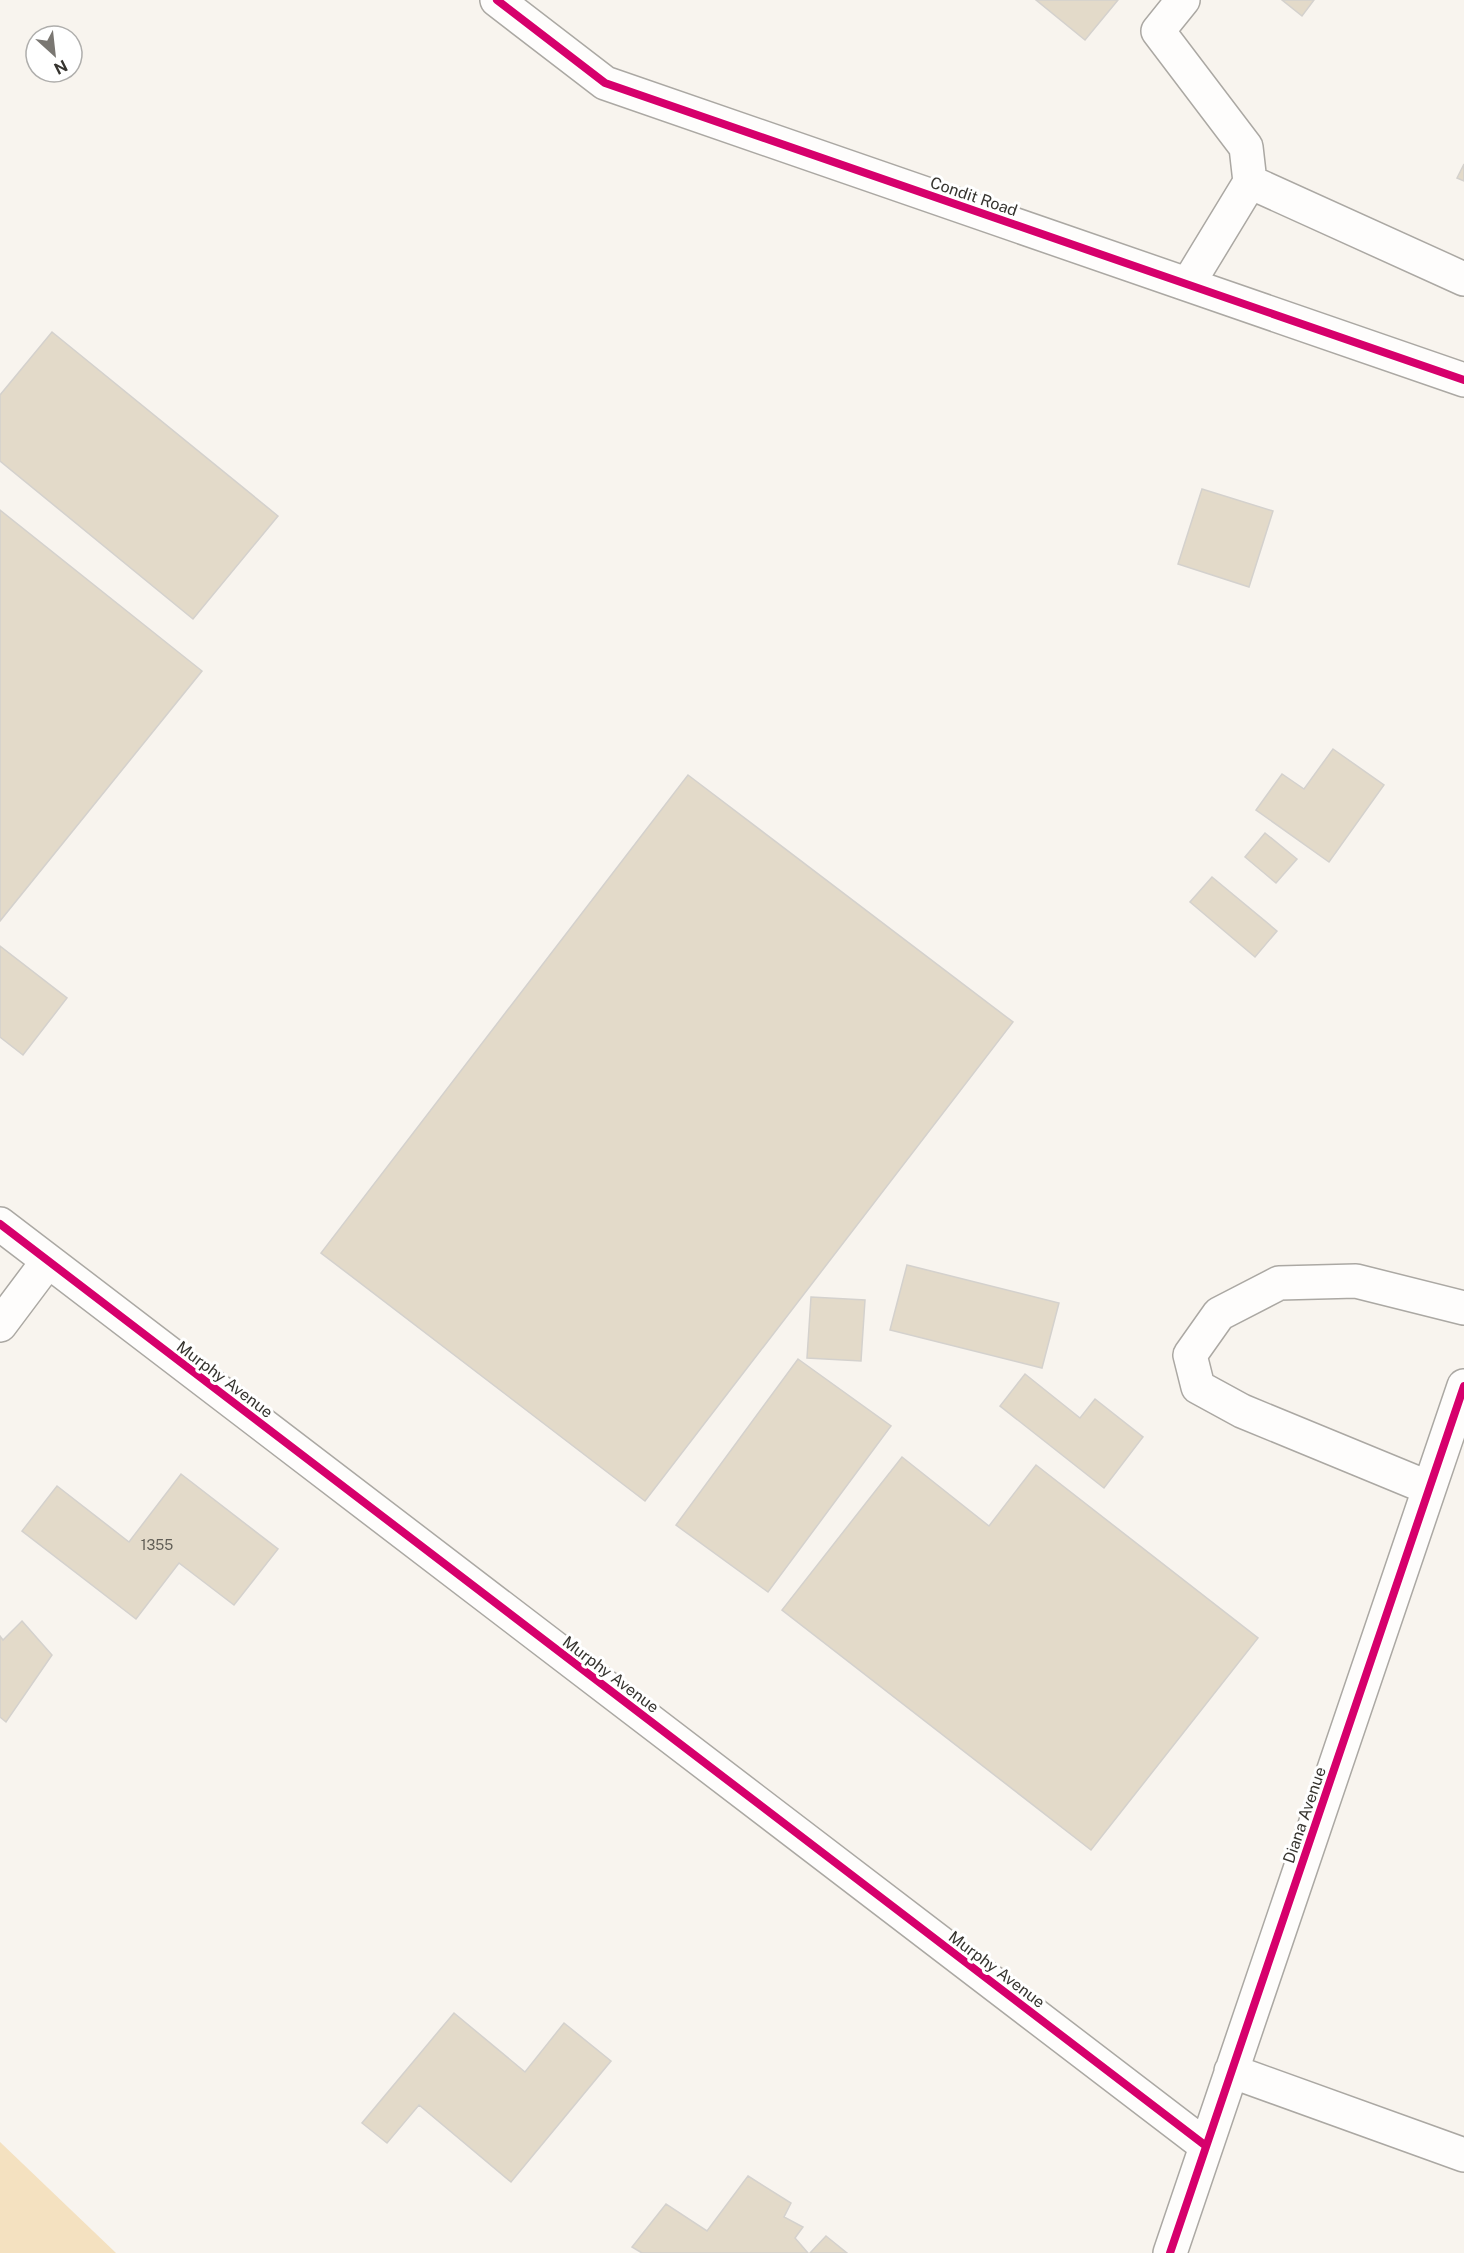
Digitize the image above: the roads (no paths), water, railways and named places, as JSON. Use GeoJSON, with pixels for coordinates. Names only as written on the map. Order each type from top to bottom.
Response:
{"type":"FeatureCollection","features":[{"type":"Feature","properties":{"kind":"street","name":"Condit Road"},"geometry":{"type":"LineString","coordinates":[[496,0],[604,83],[1464,380]]}},
{"type":"Feature","properties":{"kind":"street"},"geometry":{"type":"LineString","coordinates":[[1184,0],[1158,31],[1246,147],[1250,182],[1188,284]]}},
{"type":"Feature","properties":{"kind":"street"},"geometry":{"type":"LineString","coordinates":[[1250,182],[1464,279]]}},
{"type":"Feature","properties":{"kind":"street","name":"Murphy Avenue"},"geometry":{"type":"LineString","coordinates":[[0,1224],[1206,2146]]}},
{"type":"Feature","properties":{"kind":"street"},"geometry":{"type":"LineString","coordinates":[[0,1325],[48,1262]]}},
{"type":"Feature","properties":{"kind":"street"},"geometry":{"type":"LineString","coordinates":[[1430,1488],[1242,1411],[1198,1387],[1190,1355],[1219,1314],[1279,1283],[1356,1281],[1464,1308]]}},
{"type":"Feature","properties":{"kind":"street","name":"Diana Avenue"},"geometry":{"type":"LineString","coordinates":[[1170,2253],[1464,1386]]}},
{"type":"Feature","properties":{"kind":"street"},"geometry":{"type":"LineString","coordinates":[[1231,2071],[1464,2155]]}}]}
